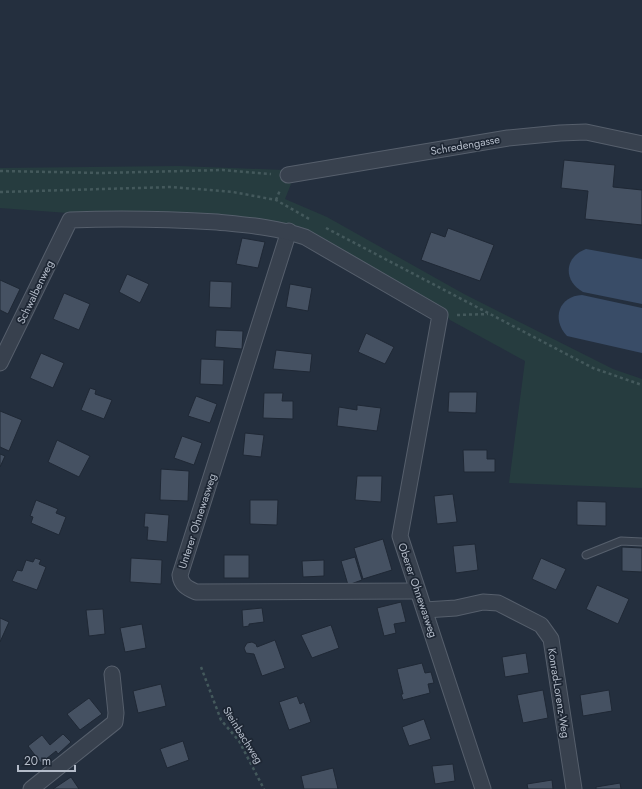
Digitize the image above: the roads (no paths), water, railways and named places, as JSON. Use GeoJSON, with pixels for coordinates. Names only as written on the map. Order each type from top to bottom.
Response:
{"type":"FeatureCollection","features":[{"type":"Feature","properties":{"kind":"street","name":"Schredengasse"},"geometry":{"type":"LineString","coordinates":[[288,175],[508,138],[560,133],[586,132],[642,144]]}},
{"type":"Feature","properties":{"kind":"street","name":"Schwalbenweg"},"geometry":{"type":"LineString","coordinates":[[1,358],[70,220],[127,218],[195,221],[267,226],[288,231]]}},
{"type":"Feature","properties":{"kind":"street","name":"Oberer Ohnewasweg"},"geometry":{"type":"LineString","coordinates":[[288,231],[304,237],[440,315],[400,536],[482,789]]}},
{"type":"Feature","properties":{"kind":"street","name":"Unterer Ohnewasweg"},"geometry":{"type":"LineString","coordinates":[[288,231],[180,575],[181,581],[186,587],[196,592],[417,591]]}},
{"type":"Feature","properties":{"kind":"street","name":"Konrad-Lorenz-Weg"},"geometry":{"type":"LineString","coordinates":[[425,610],[456,608],[483,602],[498,603],[541,625],[551,639],[574,789]]}},
{"type":"Feature","properties":{"kind":"street"},"geometry":{"type":"LineString","coordinates":[[31,789],[115,722],[116,713],[112,674]]}},
{"type":"Feature","properties":{"kind":"lane"},"geometry":{"type":"LineString","coordinates":[[586,554],[621,542],[642,542]]}},
{"type":"Feature","properties":{"kind":"water"},"geometry":{"type":"Polygon","coordinates":[[[586,249],[642,259],[642,304],[583,292],[576,287],[569,276],[570,263],[573,258],[586,249]]]}},
{"type":"Feature","properties":{"kind":"water"},"geometry":{"type":"Polygon","coordinates":[[[582,295],[642,308],[642,353],[567,336],[559,323],[560,310],[568,299],[574,296],[582,295]]]}}]}
